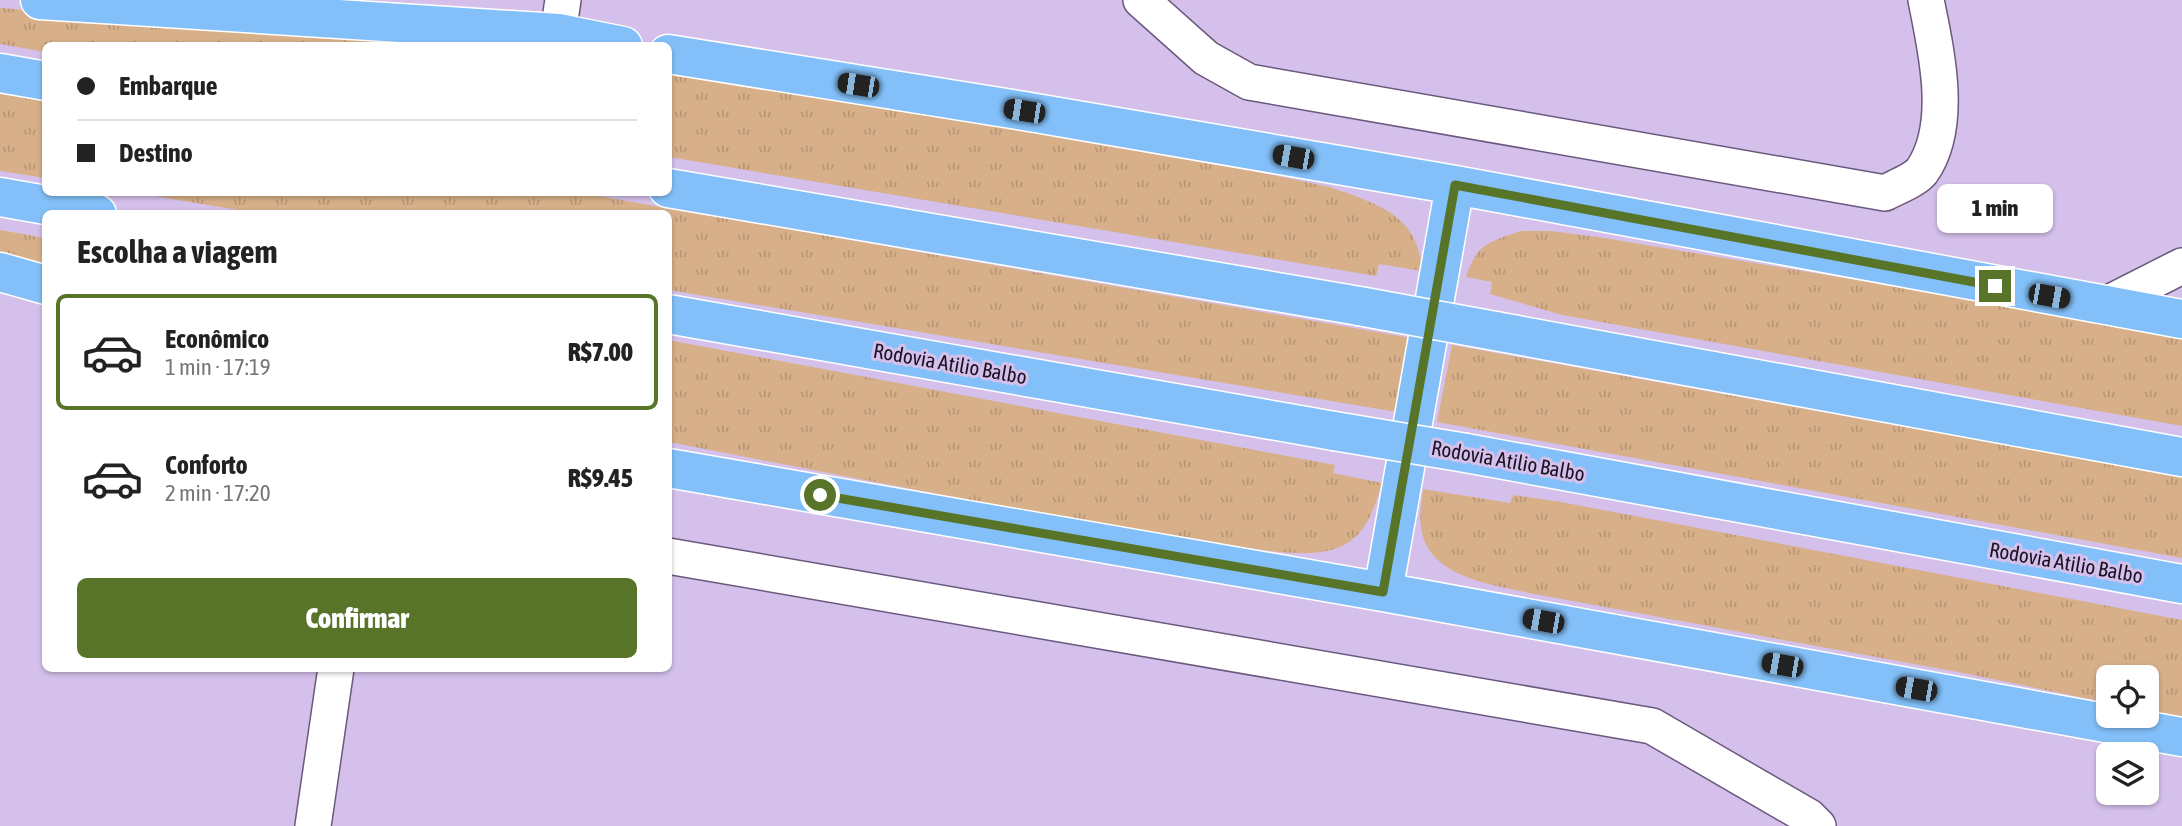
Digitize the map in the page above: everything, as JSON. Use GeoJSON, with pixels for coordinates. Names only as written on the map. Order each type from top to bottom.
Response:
{"type":"FeatureCollection","features":[{"type":"Feature","properties":{"kind":"highway"},"geometry":{"type":"LineString","coordinates":[[40,0],[560,17],[615,42]]}},
{"type":"Feature","properties":{"kind":"highway"},"geometry":{"type":"LineString","coordinates":[[672,55],[1024,111],[1455,185],[2182,319]]}},
{"type":"Feature","properties":{"kind":"highway"},"geometry":{"type":"LineString","coordinates":[[0,73],[42,80]]}},
{"type":"Feature","properties":{"kind":"highway"},"geometry":{"type":"LineString","coordinates":[[1383,592],[1455,185]]}},
{"type":"Feature","properties":{"kind":"highway"},"geometry":{"type":"LineString","coordinates":[[672,189],[1359,306],[2182,457]]}},
{"type":"Feature","properties":{"kind":"highway"},"geometry":{"type":"LineString","coordinates":[[0,197],[74,210]]}},
{"type":"Feature","properties":{"kind":"highway"},"geometry":{"type":"LineString","coordinates":[[0,272],[42,284]]}},
{"type":"Feature","properties":{"kind":"highway","name":"Rodovia Atilio Balbo"},"geometry":{"type":"LineString","coordinates":[[672,315],[1466,453],[2182,584]]}},
{"type":"Feature","properties":{"kind":"highway"},"geometry":{"type":"LineString","coordinates":[[672,469],[1383,592],[2182,737]]}},
{"type":"Feature","properties":{"kind":"highway"},"geometry":{"type":"LineString","coordinates":[[1892,532],[2182,605]]}},
{"type":"Feature","properties":{"kind":"street"},"geometry":{"type":"LineString","coordinates":[[1141,0],[1206,58],[1249,82],[1885,193],[1921,173],[1935,144],[1940,107],[1937,57],[1926,0]]}},
{"type":"Feature","properties":{"kind":"street"},"geometry":{"type":"LineString","coordinates":[[2103,306],[2182,266]]}},
{"type":"Feature","properties":{"kind":"street"},"geometry":{"type":"LineString","coordinates":[[672,557],[1652,726],[1809,817],[1818,826]]}},
{"type":"Feature","properties":{"kind":"street"},"geometry":{"type":"LineString","coordinates":[[313,826],[335,672]]}},
{"type":"Feature","properties":{"kind":"green space"},"geometry":{"type":"Polygon","coordinates":[[[0,8],[512,42],[42,42],[42,51],[0,44],[0,8]]]}},
{"type":"Feature","properties":{"kind":"green space"},"geometry":{"type":"Polygon","coordinates":[[[672,64],[926,103],[1330,187],[1379,206],[1404,224],[1413,236],[1422,271],[1379,264],[1376,276],[672,158],[672,64]]]}},
{"type":"Feature","properties":{"kind":"green space"},"geometry":{"type":"Polygon","coordinates":[[[0,94],[42,101],[42,178],[0,171],[0,94]]]}},
{"type":"Feature","properties":{"kind":"green space"},"geometry":{"type":"Polygon","coordinates":[[[154,196],[598,196],[1411,338],[1397,412],[672,291],[672,210],[238,210],[154,196]]]}},
{"type":"Feature","properties":{"kind":"green space"},"geometry":{"type":"Polygon","coordinates":[[[0,230],[42,237],[42,271],[0,260],[0,230]]]}},
{"type":"Feature","properties":{"kind":"green space"},"geometry":{"type":"Polygon","coordinates":[[[1521,231],[1550,231],[1598,237],[2182,334],[2182,426],[1562,315],[1490,294],[1492,282],[1466,277],[1480,250],[1500,238],[1521,231]]]}},
{"type":"Feature","properties":{"kind":"green space"},"geometry":{"type":"Polygon","coordinates":[[[672,341],[1335,465],[1333,473],[1382,483],[1371,515],[1360,532],[1343,546],[1316,553],[1279,552],[1238,546],[926,492],[672,443],[672,341]]]}},
{"type":"Feature","properties":{"kind":"green space"},"geometry":{"type":"Polygon","coordinates":[[[1452,345],[2182,477],[2182,558],[1437,422],[1452,345]]]}},
{"type":"Feature","properties":{"kind":"green space"},"geometry":{"type":"Polygon","coordinates":[[[1423,489],[1510,503],[1513,495],[2182,620],[2182,719],[2159,714],[2159,665],[2096,665],[2096,700],[1963,673],[1529,593],[1479,581],[1448,567],[1435,557],[1426,544],[1420,513],[1423,489]]]}},
{"type":"Feature","properties":{"kind":"route"},"geometry":{"type":"LineString","coordinates":[[820,495],[1383,592],[1455,185],[1995,286]]}}]}
